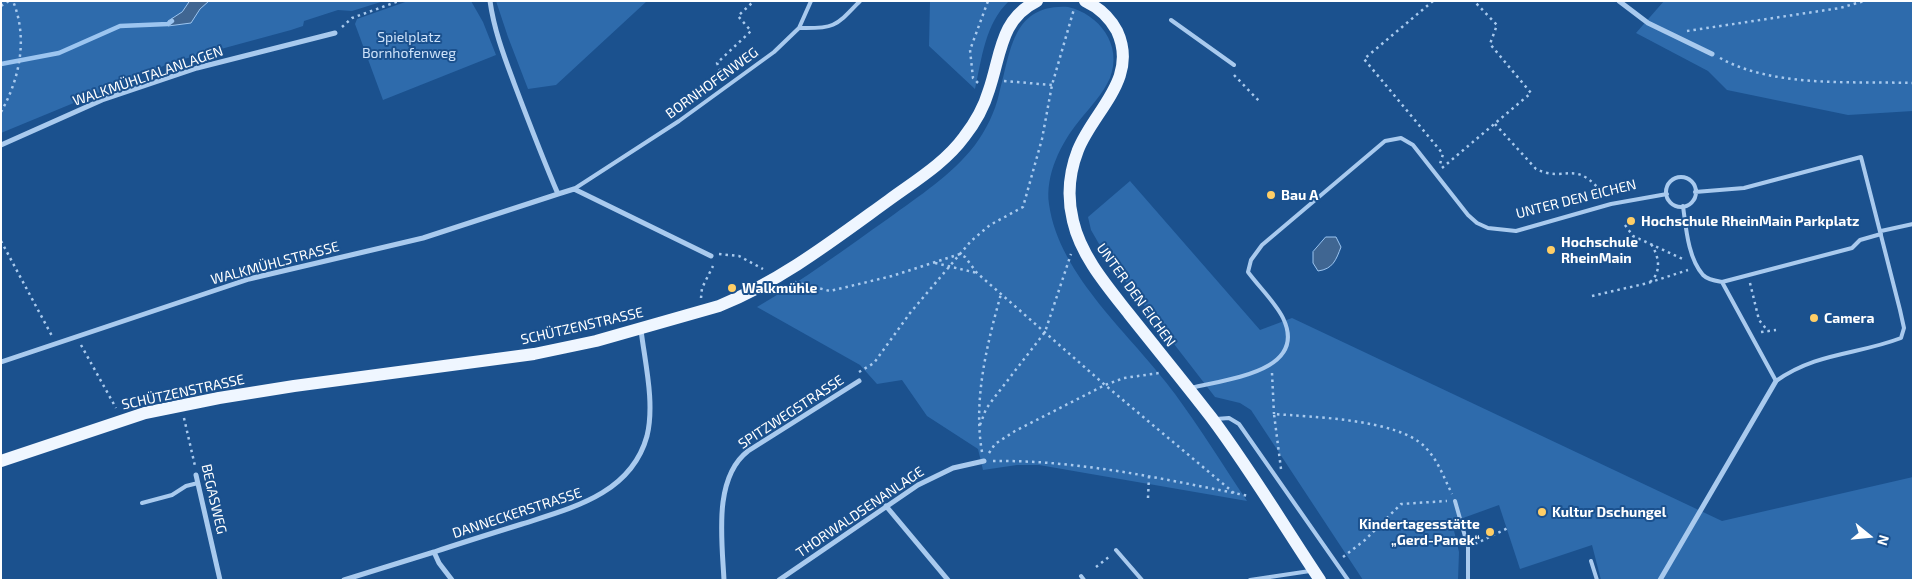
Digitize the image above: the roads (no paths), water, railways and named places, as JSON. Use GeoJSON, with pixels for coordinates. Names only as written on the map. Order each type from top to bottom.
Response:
{"type":"FeatureCollection","features":[{"type":"Feature","properties":{"kind":"main road","name":"SCHÜTZENSTRASSE"},"geometry":{"type":"LineString","coordinates":[[1,460],[122,419],[250,393],[534,354],[596,341],[720,306],[777,277],[848,230],[934,168],[955,148],[986,100],[1000,44],[1008,26],[1022,10],[1038,1]]}},
{"type":"Feature","properties":{"kind":"main road","name":"UNTER DEN EICHEN"},"geometry":{"type":"LineString","coordinates":[[1080,4],[1097,8],[1111,21],[1120,39],[1124,59],[1116,87],[1082,142],[1072,168],[1070,204],[1078,236],[1099,275],[1212,419],[1317,575]]}},
{"type":"Feature","properties":{"kind":"street"},"geometry":{"type":"LineString","coordinates":[[490,1],[499,41],[537,146],[558,194]]}},
{"type":"Feature","properties":{"kind":"street"},"geometry":{"type":"LineString","coordinates":[[1620,1],[1648,23],[1712,54]]}},
{"type":"Feature","properties":{"kind":"street","name":"WALKMÜHLTALANLAGEN"},"geometry":{"type":"LineString","coordinates":[[1,144],[102,100],[197,68],[335,33]]}},
{"type":"Feature","properties":{"kind":"street"},"geometry":{"type":"LineString","coordinates":[[574,189],[711,256]]}},
{"type":"Feature","properties":{"kind":"street","name":"BORNHOFENWEG"},"geometry":{"type":"LineString","coordinates":[[558,194],[574,189]]}},
{"type":"Feature","properties":{"kind":"street","name":"WALKMÜHLSTRASSE"},"geometry":{"type":"LineString","coordinates":[[1,362],[249,278],[423,238],[558,194]]}},
{"type":"Feature","properties":{"kind":"street","name":"DANNECKERSTRASSE"},"geometry":{"type":"LineString","coordinates":[[344,580],[587,502],[611,488],[630,470],[641,453],[647,436],[649,418],[641,329]]}},
{"type":"Feature","properties":{"kind":"street","name":"SPITZWEGSTRASSE"},"geometry":{"type":"LineString","coordinates":[[724,580],[723,502],[726,482],[735,464],[748,451],[859,381]]}},
{"type":"Feature","properties":{"kind":"street"},"geometry":{"type":"LineString","coordinates":[[1660,580],[1776,382]]}},
{"type":"Feature","properties":{"kind":"street","name":"THORWALDSENANLAGE"},"geometry":{"type":"LineString","coordinates":[[779,580],[886,506],[939,474],[967,464],[984,461]]}},
{"type":"Feature","properties":{"kind":"street","name":"BEGASWEG"},"geometry":{"type":"LineString","coordinates":[[196,475],[220,580]]}},
{"type":"Feature","properties":{"kind":"street"},"geometry":{"type":"LineString","coordinates":[[886,506],[948,580]]}},
{"type":"Feature","properties":{"kind":"street"},"geometry":{"type":"LineString","coordinates":[[434,552],[439,563],[452,580]]}},
{"type":"Feature","properties":{"kind":"lane"},"geometry":{"type":"LineString","coordinates":[[810,1],[799,28],[827,28],[838,23],[860,1]]}},
{"type":"Feature","properties":{"kind":"lane"},"geometry":{"type":"LineString","coordinates":[[1171,20],[1234,65]]}},
{"type":"Feature","properties":{"kind":"lane","name":"BORNHOFENWEG"},"geometry":{"type":"LineString","coordinates":[[574,189],[647,143],[774,52],[799,28]]}},
{"type":"Feature","properties":{"kind":"lane","name":"UNTER DEN EICHEN"},"geometry":{"type":"LineString","coordinates":[[1188,389],[1260,370],[1272,364],[1286,350],[1289,340],[1282,317],[1248,272],[1251,260],[1262,245],[1385,141],[1401,138],[1413,145],[1468,215],[1477,223],[1488,228],[1516,231],[1611,204],[1666,194]]}},
{"type":"Feature","properties":{"kind":"lane"},"geometry":{"type":"LineString","coordinates":[[1696,192],[1744,188],[1861,157],[1904,328],[1901,338],[1830,355],[1800,367],[1776,382],[1722,282]]}},
{"type":"Feature","properties":{"kind":"lane"},"geometry":{"type":"LineString","coordinates":[[1682,177],[1690,180],[1696,192],[1690,203],[1683,206],[1674,205],[1666,194],[1669,184],[1682,177]]}},
{"type":"Feature","properties":{"kind":"lane"},"geometry":{"type":"LineString","coordinates":[[1683,206],[1690,242],[1698,266],[1707,278],[1722,282],[1852,248],[1860,240],[1913,224]]}},
{"type":"Feature","properties":{"kind":"lane"},"geometry":{"type":"LineString","coordinates":[[1212,419],[1229,418],[1235,420],[1348,580]]}},
{"type":"Feature","properties":{"kind":"lane"},"geometry":{"type":"LineString","coordinates":[[142,503],[172,495],[186,486],[198,483]]}},
{"type":"Feature","properties":{"kind":"lane"},"geometry":{"type":"LineString","coordinates":[[1455,500],[1468,547],[1468,580]]}},
{"type":"Feature","properties":{"kind":"lane"},"geometry":{"type":"LineString","coordinates":[[1116,550],[1142,580]]}},
{"type":"Feature","properties":{"kind":"lane"},"geometry":{"type":"LineString","coordinates":[[1591,562],[1597,580]]}},
{"type":"Feature","properties":{"kind":"lane"},"geometry":{"type":"LineString","coordinates":[[1250,580],[1317,575]]}},
{"type":"Feature","properties":{"kind":"waterway"},"geometry":{"type":"LineString","coordinates":[[1,64],[59,53],[120,26],[168,24],[172,21]]}},
{"type":"Feature","properties":{"kind":"place","name":"Bau A"},"geometry":{"type":"Point","coordinates":[1271,195]}},
{"type":"Feature","properties":{"kind":"place","name":"Hochschule RheinMain Parkplatz"},"geometry":{"type":"Point","coordinates":[1631,221]}},
{"type":"Feature","properties":{"kind":"place","name":"Hochschule RheinMain"},"geometry":{"type":"Point","coordinates":[1551,250]}},
{"type":"Feature","properties":{"kind":"place","name":"Walkmühle"},"geometry":{"type":"Point","coordinates":[732,288]}},
{"type":"Feature","properties":{"kind":"place","name":"Camera"},"geometry":{"type":"Point","coordinates":[1814,318]}},
{"type":"Feature","properties":{"kind":"place","name":"Kultur Dschungel"},"geometry":{"type":"Point","coordinates":[1542,512]}},
{"type":"Feature","properties":{"kind":"place","name":"Kindertagesstätte „Gerd-Panek“"},"geometry":{"type":"Point","coordinates":[1490,532]}},
{"type":"Feature","properties":{"kind":"park label","name":"Spielplatz Bornhofenweg"},"geometry":{"type":"Point","coordinates":[409,46]}}]}
